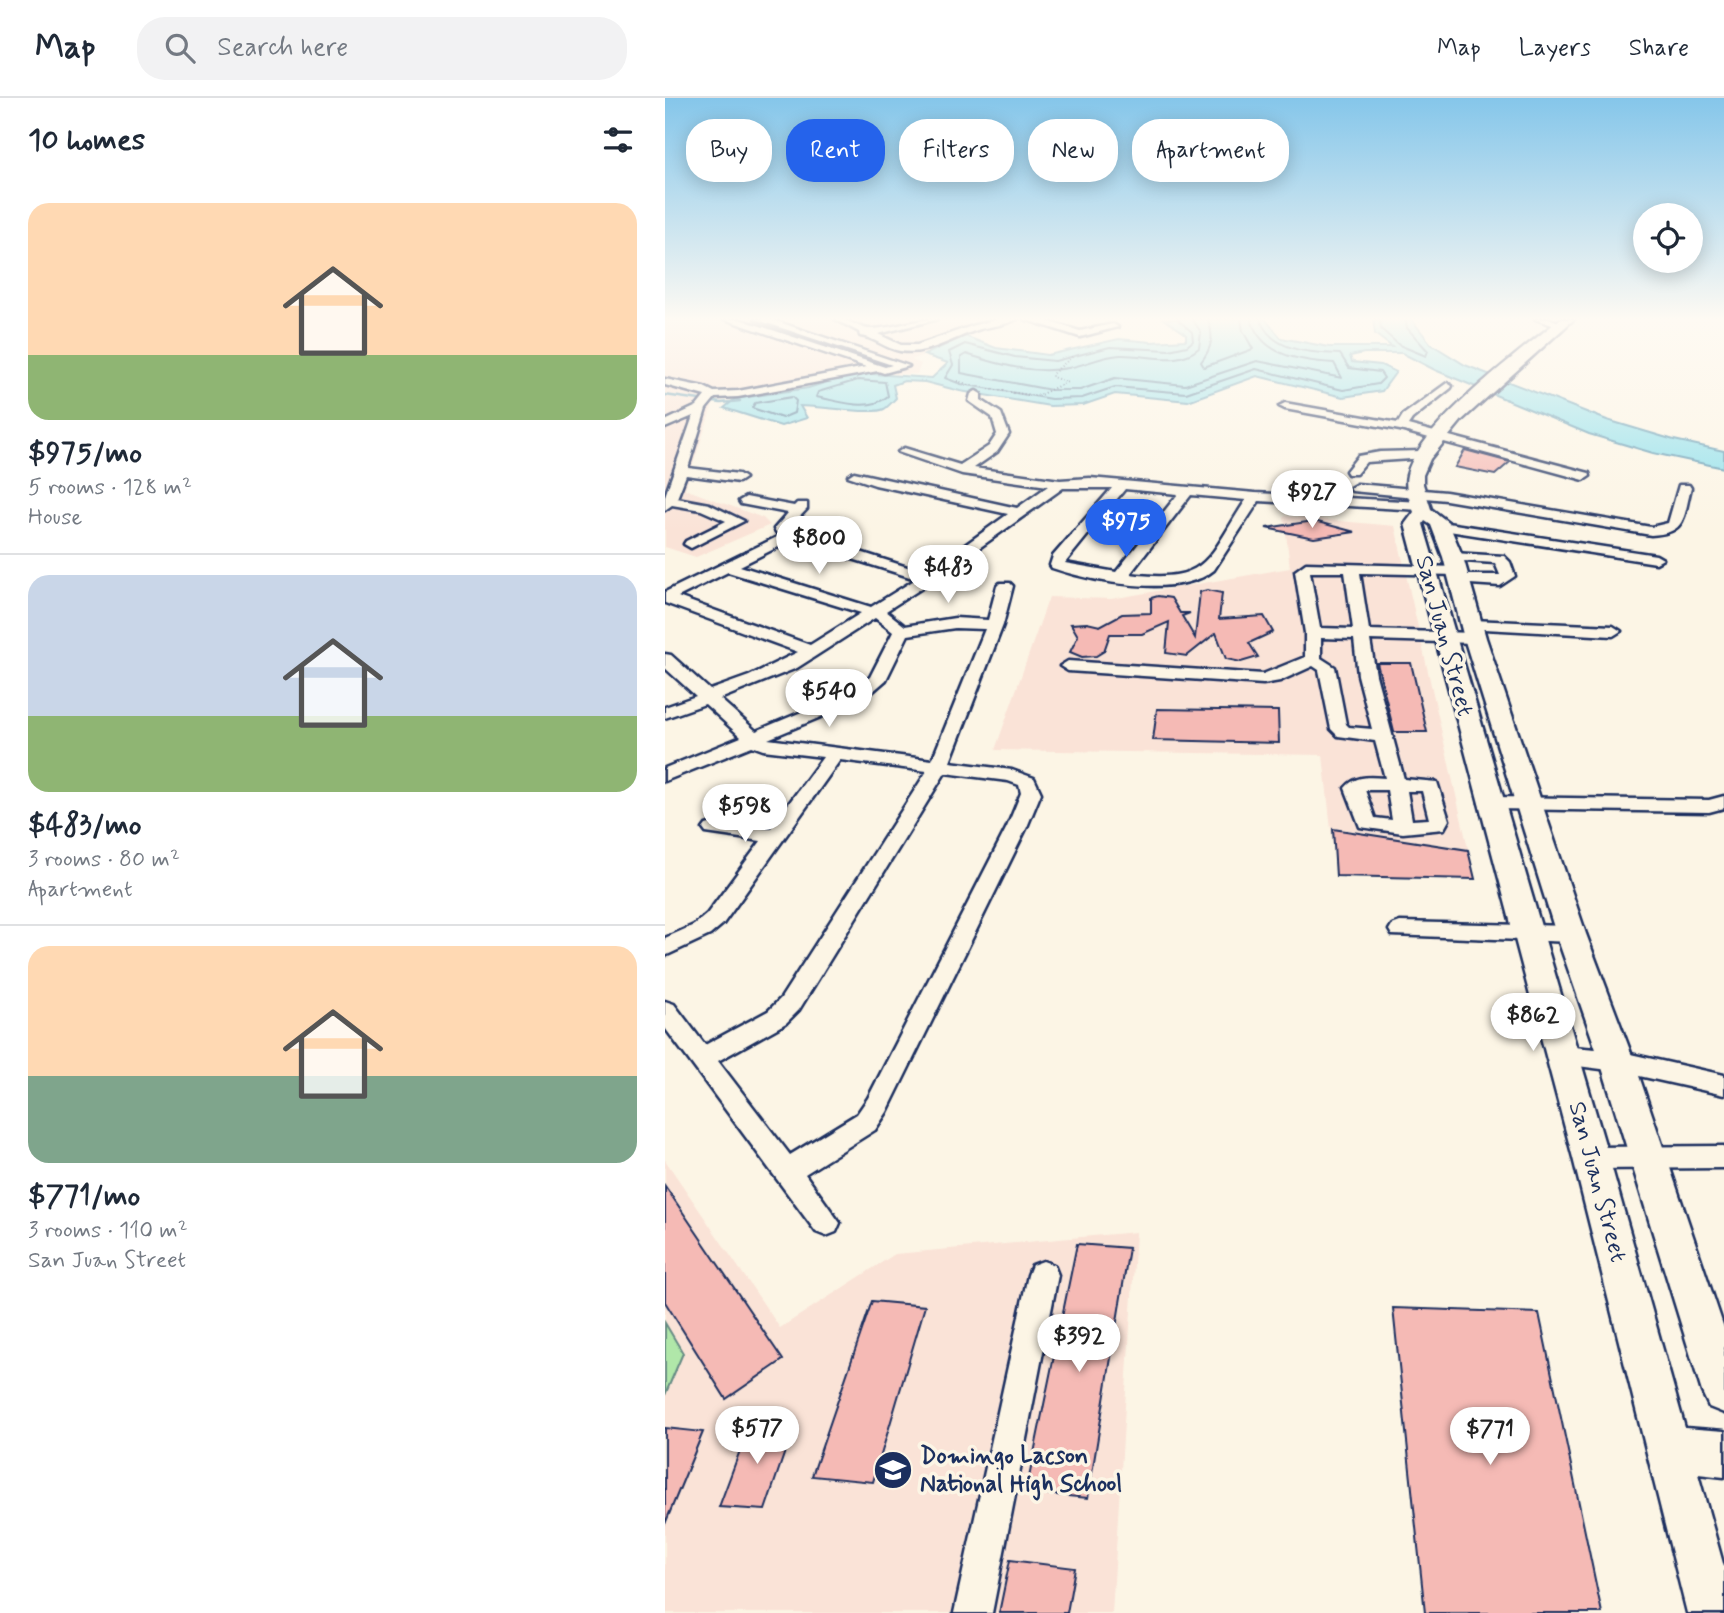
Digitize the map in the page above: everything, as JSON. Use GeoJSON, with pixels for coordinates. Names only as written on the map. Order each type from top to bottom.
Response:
{"type":"FeatureCollection","features":[{"type":"Feature","properties":{"kind":"main road"},"geometry":{"type":"LineString","coordinates":[[1422,455],[1487,390]]}},
{"type":"Feature","properties":{"kind":"main road","name":"San Juan Street"},"geometry":{"type":"LineString","coordinates":[[1422,455],[1415,476],[1426,509],[1414,524],[1449,570],[1463,633],[1489,803],[1563,1056],[1712,1613]]}},
{"type":"Feature","properties":{"kind":"main road","name":"San Juan Street"},"geometry":{"type":"LineString","coordinates":[[1463,633],[1530,804],[1724,1392]]}},
{"type":"Feature","properties":{"kind":"main road"},"geometry":{"type":"LineString","coordinates":[[1668,1449],[1724,1454]]}},
{"type":"Feature","properties":{"kind":"street"},"geometry":{"type":"LineString","coordinates":[[691,544],[737,521],[704,507],[668,504],[706,401],[700,390]]}},
{"type":"Feature","properties":{"kind":"street"},"geometry":{"type":"LineString","coordinates":[[665,425],[706,401],[761,390]]}},
{"type":"Feature","properties":{"kind":"street"},"geometry":{"type":"LineString","coordinates":[[962,470],[993,449],[1003,433],[997,415],[975,401],[978,390]]}},
{"type":"Feature","properties":{"kind":"street"},"geometry":{"type":"LineString","coordinates":[[1401,427],[1407,416],[1442,390]]}},
{"type":"Feature","properties":{"kind":"street"},"geometry":{"type":"LineString","coordinates":[[1285,405],[1401,427],[1584,476]]}},
{"type":"Feature","properties":{"kind":"street"},"geometry":{"type":"LineString","coordinates":[[904,452],[962,470],[1060,484],[1081,482],[1426,509],[1651,531],[1667,530],[1674,524],[1684,488]]}},
{"type":"Feature","properties":{"kind":"street"},"geometry":{"type":"LineString","coordinates":[[1352,471],[1361,459],[1422,455]]}},
{"type":"Feature","properties":{"kind":"street"},"geometry":{"type":"LineString","coordinates":[[680,471],[739,478]]}},
{"type":"Feature","properties":{"kind":"street"},"geometry":{"type":"LineString","coordinates":[[854,476],[927,495],[950,496],[1020,513]]}},
{"type":"Feature","properties":{"kind":"street"},"geometry":{"type":"LineString","coordinates":[[665,713],[774,672],[811,651],[928,578],[1060,484]]}},
{"type":"Feature","properties":{"kind":"street"},"geometry":{"type":"LineString","coordinates":[[1122,485],[1057,562],[1060,567],[1176,581],[1205,572],[1255,497]]}},
{"type":"Feature","properties":{"kind":"street"},"geometry":{"type":"LineString","coordinates":[[1357,488],[1426,509],[1656,559]]}},
{"type":"Feature","properties":{"kind":"street"},"geometry":{"type":"LineString","coordinates":[[1121,576],[1187,491]]}},
{"type":"Feature","properties":{"kind":"street"},"geometry":{"type":"LineString","coordinates":[[746,501],[800,508],[781,529],[789,536],[928,578]]}},
{"type":"Feature","properties":{"kind":"street"},"geometry":{"type":"LineString","coordinates":[[665,598],[789,536]]}},
{"type":"Feature","properties":{"kind":"street"},"geometry":{"type":"LineString","coordinates":[[1313,660],[1313,633],[1302,571],[1315,566],[1449,570]]}},
{"type":"Feature","properties":{"kind":"street"},"geometry":{"type":"LineString","coordinates":[[726,567],[875,612],[885,616],[902,631]]}},
{"type":"Feature","properties":{"kind":"street"},"geometry":{"type":"LineString","coordinates":[[1352,567],[1367,675],[1397,784],[1403,827]]}},
{"type":"Feature","properties":{"kind":"street"},"geometry":{"type":"LineString","coordinates":[[702,1058],[777,1017],[790,1004],[939,766],[995,625],[1005,586]]}},
{"type":"Feature","properties":{"kind":"street"},"geometry":{"type":"LineString","coordinates":[[665,598],[811,651]]}},
{"type":"Feature","properties":{"kind":"street"},"geometry":{"type":"LineString","coordinates":[[902,631],[955,623],[995,625]]}},
{"type":"Feature","properties":{"kind":"street"},"geometry":{"type":"LineString","coordinates":[[665,775],[848,700],[870,687],[877,680],[902,631]]}},
{"type":"Feature","properties":{"kind":"street"},"geometry":{"type":"LineString","coordinates":[[1313,633],[1613,631]]}},
{"type":"Feature","properties":{"kind":"street"},"geometry":{"type":"LineString","coordinates":[[665,659],[754,739],[771,747],[1012,776],[1027,782],[1031,793],[1017,827],[878,1105],[866,1122],[788,1170]]}},
{"type":"Feature","properties":{"kind":"street"},"geometry":{"type":"LineString","coordinates":[[1068,666],[1263,679],[1313,660],[1327,667],[1337,725],[1343,732],[1382,736]]}},
{"type":"Feature","properties":{"kind":"street"},"geometry":{"type":"LineString","coordinates":[[665,948],[702,930],[715,919],[835,754]]}},
{"type":"Feature","properties":{"kind":"street"},"geometry":{"type":"LineString","coordinates":[[1362,783],[1430,786],[1439,820],[1437,825],[1403,827],[1367,823],[1355,788],[1362,783]]}},
{"type":"Feature","properties":{"kind":"street"},"geometry":{"type":"LineString","coordinates":[[1489,803],[1709,806],[1724,802]]}},
{"type":"Feature","properties":{"kind":"street"},"geometry":{"type":"LineString","coordinates":[[713,829],[778,835]]}},
{"type":"Feature","properties":{"kind":"street"},"geometry":{"type":"LineString","coordinates":[[1400,930],[1571,934]]}},
{"type":"Feature","properties":{"kind":"street"},"geometry":{"type":"LineString","coordinates":[[665,1010],[827,1223]]}},
{"type":"Feature","properties":{"kind":"street"},"geometry":{"type":"LineString","coordinates":[[1563,1056],[1617,1061],[1724,1085]]}},
{"type":"Feature","properties":{"kind":"street"},"geometry":{"type":"LineString","coordinates":[[1591,1158],[1724,1157]]}},
{"type":"Feature","properties":{"kind":"street"},"geometry":{"type":"LineString","coordinates":[[973,1613],[1043,1275]]}},
{"type":"Feature","properties":{"kind":"path"},"geometry":{"type":"LineString","coordinates":[[984,390],[1037,396],[1053,390]]}},
{"type":"Feature","properties":{"kind":"shaded area"},"geometry":{"type":"Polygon","coordinates":[[[665,390],[773,390],[714,401],[685,489],[763,518],[770,525],[696,557],[665,547],[665,390]]]}},
{"type":"Feature","properties":{"kind":"shaded area"},"geometry":{"type":"Polygon","coordinates":[[[1284,516],[1395,526],[1475,879],[1336,876],[1323,755],[995,750],[1049,597],[1111,599],[1290,568],[1284,516]]]}},
{"type":"Feature","properties":{"kind":"shaded area","name":"Domingo Lacson National High School"},"geometry":{"type":"Polygon","coordinates":[[[665,1160],[780,1328],[895,1254],[1136,1232],[1112,1613],[665,1613],[665,1160]]]}},
{"type":"Feature","properties":{"kind":"green space"},"geometry":{"type":"Polygon","coordinates":[[[665,1323],[683,1353],[665,1395],[665,1323]]]}},
{"type":"Feature","properties":{"kind":"water"},"geometry":{"type":"Polygon","coordinates":[[[797,390],[894,390],[896,398],[889,406],[878,411],[800,406],[807,418],[781,426],[724,408],[735,399],[797,390]]]}},
{"type":"Feature","properties":{"kind":"water"},"geometry":{"type":"Polygon","coordinates":[[[955,390],[1219,390],[1188,401],[1115,394],[1083,405],[1050,406],[955,390]]]}},
{"type":"Feature","properties":{"kind":"water"},"geometry":{"type":"Polygon","coordinates":[[[1313,390],[1383,390],[1382,391],[1343,397],[1313,390]]]}},
{"type":"Feature","properties":{"kind":"water"},"geometry":{"type":"Polygon","coordinates":[[[1482,390],[1529,390],[1607,420],[1674,440],[1724,451],[1724,468],[1653,453],[1589,434],[1482,390]]]}},
{"type":"Feature","properties":{"kind":"building"},"geometry":{"type":"Polygon","coordinates":[[[1465,450],[1510,462],[1495,475],[1455,467],[1465,450]]]}},
{"type":"Feature","properties":{"kind":"building"},"geometry":{"type":"Polygon","coordinates":[[[1314,521],[1355,532],[1314,538],[1266,528],[1314,521]]]}},
{"type":"Feature","properties":{"kind":"building"},"geometry":{"type":"Polygon","coordinates":[[[1207,590],[1222,593],[1219,619],[1264,616],[1273,632],[1249,643],[1258,657],[1241,662],[1226,659],[1216,633],[1187,656],[1166,653],[1169,622],[1142,634],[1110,634],[1104,651],[1096,656],[1082,657],[1070,652],[1078,636],[1071,624],[1100,626],[1122,614],[1151,613],[1151,598],[1158,596],[1171,598],[1180,613],[1190,613],[1182,616],[1195,638],[1200,592],[1207,590]]]}},
{"type":"Feature","properties":{"kind":"building"},"geometry":{"type":"Polygon","coordinates":[[[1377,663],[1411,663],[1427,732],[1394,732],[1377,663]]]}},
{"type":"Feature","properties":{"kind":"building"},"geometry":{"type":"Polygon","coordinates":[[[1157,709],[1278,711],[1279,743],[1153,740],[1157,709]]]}},
{"type":"Feature","properties":{"kind":"building"},"geometry":{"type":"Polygon","coordinates":[[[1333,829],[1468,850],[1475,879],[1336,876],[1333,829]]]}},
{"type":"Feature","properties":{"kind":"building"},"geometry":{"type":"Polygon","coordinates":[[[665,1186],[783,1360],[726,1399],[665,1302],[665,1186]]]}},
{"type":"Feature","properties":{"kind":"building"},"geometry":{"type":"Polygon","coordinates":[[[1077,1244],[1129,1248],[1088,1498],[1026,1492],[1077,1244]]]}},
{"type":"Feature","properties":{"kind":"building"},"geometry":{"type":"Polygon","coordinates":[[[872,1301],[925,1306],[873,1482],[812,1476],[872,1301]]]}},
{"type":"Feature","properties":{"kind":"building"},"geometry":{"type":"Polygon","coordinates":[[[1393,1308],[1539,1313],[1602,1613],[1425,1613],[1393,1308]]]}},
{"type":"Feature","properties":{"kind":"building"},"geometry":{"type":"Polygon","coordinates":[[[750,1422],[794,1425],[765,1510],[719,1507],[745,1437],[749,1437],[746,1433],[750,1422]]]}},
{"type":"Feature","properties":{"kind":"building"},"geometry":{"type":"Polygon","coordinates":[[[665,1428],[703,1432],[665,1524],[665,1428]]]}},
{"type":"Feature","properties":{"kind":"building"},"geometry":{"type":"Polygon","coordinates":[[[1010,1560],[1075,1568],[1067,1613],[999,1613],[1010,1560]]]}},
{"type":"Feature","properties":{"kind":"waterway"},"geometry":{"type":"LineString","coordinates":[[665,395],[721,403],[740,401]]}},
{"type":"Feature","properties":{"kind":"place","name":"Domingo Lacson National High School"},"geometry":{"type":"Point","coordinates":[893,1470]}}]}
